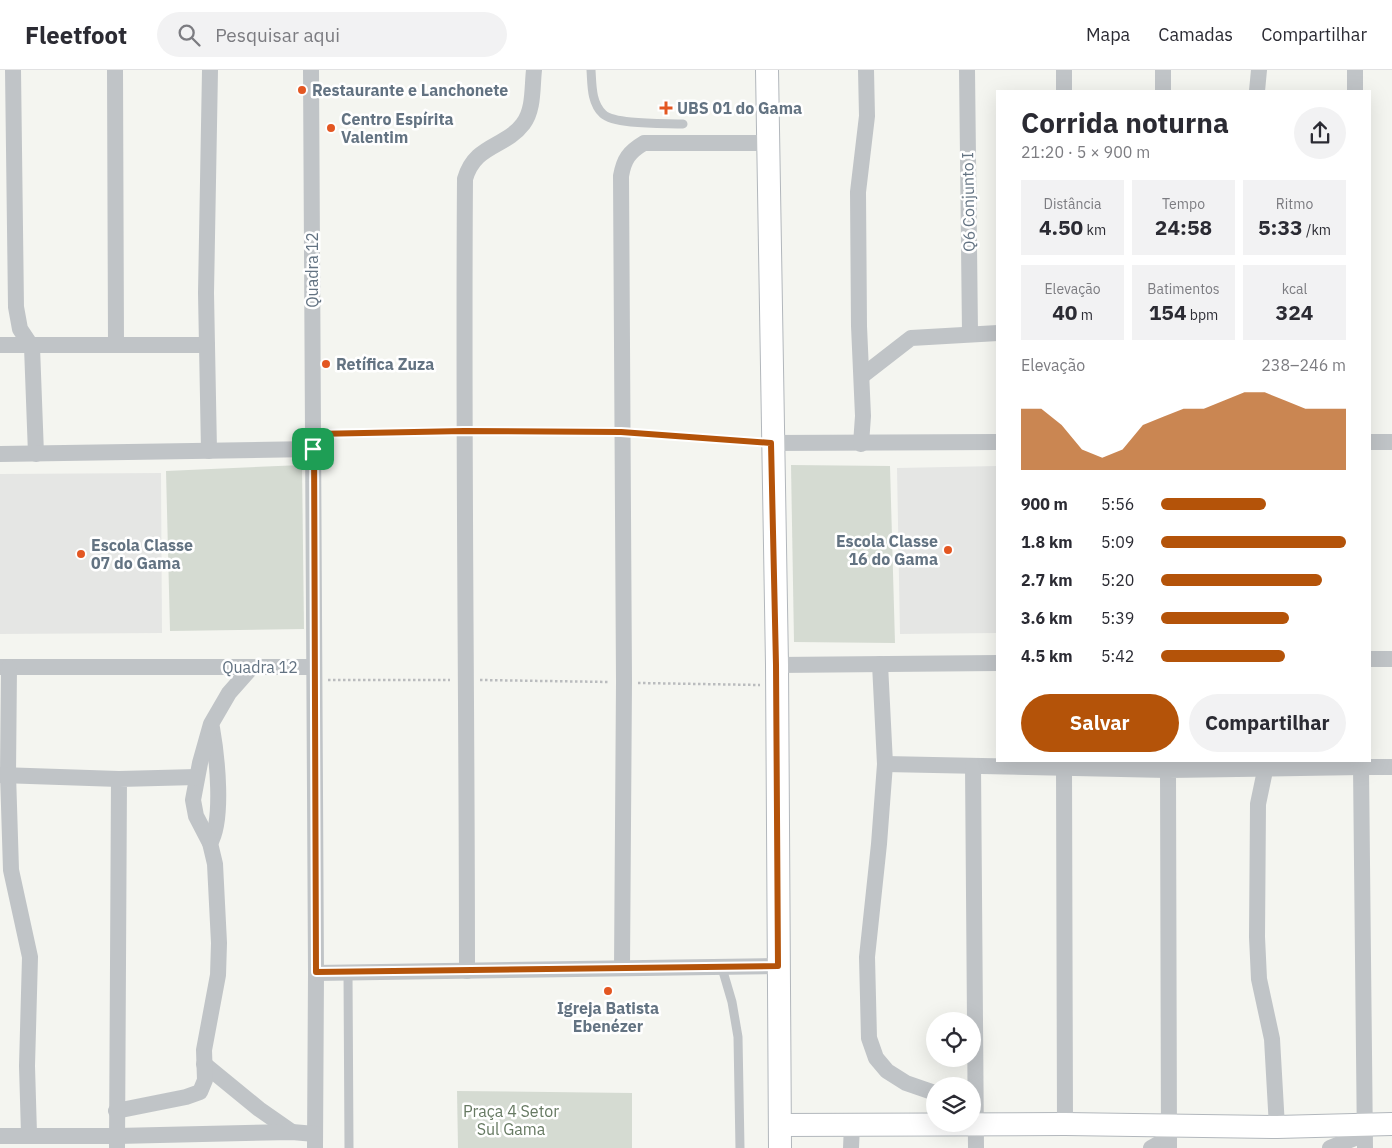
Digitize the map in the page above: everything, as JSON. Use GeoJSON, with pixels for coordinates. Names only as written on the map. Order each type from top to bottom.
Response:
{"type":"FeatureCollection","features":[{"type":"Feature","properties":{"kind":"street"},"geometry":{"type":"LineString","coordinates":[[13,70],[16,307],[20,329],[32,347],[36,454]]}},
{"type":"Feature","properties":{"kind":"street"},"geometry":{"type":"LineString","coordinates":[[114,70],[116,344]]}},
{"type":"Feature","properties":{"kind":"street"},"geometry":{"type":"LineString","coordinates":[[209,451],[206,293],[210,70]]}},
{"type":"Feature","properties":{"kind":"street","name":"Quadra 12"},"geometry":{"type":"LineString","coordinates":[[4,667],[252,667],[314,674],[311,70]]}},
{"type":"Feature","properties":{"kind":"street"},"geometry":{"type":"LineString","coordinates":[[467,971],[468,680],[464,431],[466,179],[469,167],[476,158],[524,124],[530,110],[534,70]]}},
{"type":"Feature","properties":{"kind":"street"},"geometry":{"type":"LineString","coordinates":[[766,70],[769,143],[771,443],[777,675],[780,1148]]}},
{"type":"Feature","properties":{"kind":"street"},"geometry":{"type":"LineString","coordinates":[[861,444],[863,416],[859,326],[858,192],[867,116],[866,70]]}},
{"type":"Feature","properties":{"kind":"street","name":"Q6 Conjunto I"},"geometry":{"type":"LineString","coordinates":[[967,70],[970,333]]}},
{"type":"Feature","properties":{"kind":"street"},"geometry":{"type":"LineString","coordinates":[[1064,70],[1064,90]]}},
{"type":"Feature","properties":{"kind":"street"},"geometry":{"type":"LineString","coordinates":[[1163,70],[1163,90]]}},
{"type":"Feature","properties":{"kind":"street"},"geometry":{"type":"LineString","coordinates":[[1257,90],[1259,70]]}},
{"type":"Feature","properties":{"kind":"street"},"geometry":{"type":"LineString","coordinates":[[1355,70],[1355,90]]}},
{"type":"Feature","properties":{"kind":"street"},"geometry":{"type":"LineString","coordinates":[[622,968],[624,682],[621,432],[621,176],[624,161],[632,151],[644,143],[769,143]]}},
{"type":"Feature","properties":{"kind":"street"},"geometry":{"type":"LineString","coordinates":[[862,376],[896,347],[911,338],[970,333],[996,333]]}},
{"type":"Feature","properties":{"kind":"street"},"geometry":{"type":"LineString","coordinates":[[0,345],[32,347],[116,344],[207,345]]}},
{"type":"Feature","properties":{"kind":"street"},"geometry":{"type":"LineString","coordinates":[[0,454],[209,451],[313,442]]}},
{"type":"Feature","properties":{"kind":"street"},"geometry":{"type":"LineString","coordinates":[[771,443],[996,442]]}},
{"type":"Feature","properties":{"kind":"street"},"geometry":{"type":"LineString","coordinates":[[1371,442],[1392,442]]}},
{"type":"Feature","properties":{"kind":"street"},"geometry":{"type":"LineString","coordinates":[[1371,659],[1392,659]]}},
{"type":"Feature","properties":{"kind":"street"},"geometry":{"type":"LineString","coordinates":[[777,675],[880,664],[996,662]]}},
{"type":"Feature","properties":{"kind":"street"},"geometry":{"type":"LineString","coordinates":[[880,664],[884,764],[879,844],[867,957],[869,1038],[876,1058],[887,1071],[906,1083],[926,1091]]}},
{"type":"Feature","properties":{"kind":"street"},"geometry":{"type":"LineString","coordinates":[[4,667],[4,774],[10,870],[30,957],[27,1066],[29,1141]]}},
{"type":"Feature","properties":{"kind":"street"},"geometry":{"type":"LineString","coordinates":[[116,1111],[186,1097],[200,1092],[206,1080],[204,1064],[206,1031],[218,975],[219,943],[215,864],[210,844],[196,816],[193,800],[211,724],[229,693],[252,667]]}},
{"type":"Feature","properties":{"kind":"street"},"geometry":{"type":"LineString","coordinates":[[204,1064],[259,1109],[292,1132],[315,1141],[314,674]]}},
{"type":"Feature","properties":{"kind":"street"},"geometry":{"type":"LineString","coordinates":[[210,844],[217,828],[216,750],[211,724]]}},
{"type":"Feature","properties":{"kind":"street"},"geometry":{"type":"LineString","coordinates":[[884,764],[1168,770],[1240,764],[1392,766]]}},
{"type":"Feature","properties":{"kind":"street"},"geometry":{"type":"LineString","coordinates":[[1266,764],[1258,804],[1257,937],[1259,979],[1272,1039],[1277,1127]]}},
{"type":"Feature","properties":{"kind":"street"},"geometry":{"type":"LineString","coordinates":[[973,766],[975,1077]]}},
{"type":"Feature","properties":{"kind":"street"},"geometry":{"type":"LineString","coordinates":[[1361,767],[1365,1136]]}},
{"type":"Feature","properties":{"kind":"street"},"geometry":{"type":"LineString","coordinates":[[1064,768],[1065,1124]]}},
{"type":"Feature","properties":{"kind":"street"},"geometry":{"type":"LineString","coordinates":[[1168,770],[1169,1137]]}},
{"type":"Feature","properties":{"kind":"street"},"geometry":{"type":"LineString","coordinates":[[4,774],[119,779],[197,777]]}},
{"type":"Feature","properties":{"kind":"street"},"geometry":{"type":"LineString","coordinates":[[117,1142],[119,779]]}},
{"type":"Feature","properties":{"kind":"street"},"geometry":{"type":"LineString","coordinates":[[316,972],[778,966]]}},
{"type":"Feature","properties":{"kind":"street"},"geometry":{"type":"LineString","coordinates":[[981,1115],[1169,1137],[1277,1127],[1365,1136]]}},
{"type":"Feature","properties":{"kind":"street"},"geometry":{"type":"LineString","coordinates":[[780,1125],[852,1125],[926,1118]]}},
{"type":"Feature","properties":{"kind":"street"},"geometry":{"type":"LineString","coordinates":[[1330,1148],[1392,1124]]}},
{"type":"Feature","properties":{"kind":"street"},"geometry":{"type":"LineString","coordinates":[[852,1125],[852,1148]]}},
{"type":"Feature","properties":{"kind":"street"},"geometry":{"type":"LineString","coordinates":[[0,1136],[29,1141],[213,1141],[292,1132]]}},
{"type":"Feature","properties":{"kind":"street"},"geometry":{"type":"LineString","coordinates":[[976,1132],[976,1148]]}},
{"type":"Feature","properties":{"kind":"street"},"geometry":{"type":"LineString","coordinates":[[1151,1148],[1169,1137]]}},
{"type":"Feature","properties":{"kind":"lane"},"geometry":{"type":"LineString","coordinates":[[591,70],[593,93],[603,114],[614,119],[683,124]]}},
{"type":"Feature","properties":{"kind":"lane"},"geometry":{"type":"LineString","coordinates":[[722,968],[732,1002],[738,1036],[740,1148]]}},
{"type":"Feature","properties":{"kind":"lane"},"geometry":{"type":"LineString","coordinates":[[348,973],[349,1148]]}},
{"type":"Feature","properties":{"kind":"path"},"geometry":{"type":"LineString","coordinates":[[313,442],[464,431],[621,432],[771,443]]}},
{"type":"Feature","properties":{"kind":"path"},"geometry":{"type":"LineString","coordinates":[[314,674],[468,680],[624,682],[777,675]]}},
{"type":"Feature","properties":{"kind":"shaded area","name":"Escola Classe 16 do Gama"},"geometry":{"type":"Polygon","coordinates":[[[996,466],[996,633],[900,634],[897,468],[996,466]]]}},
{"type":"Feature","properties":{"kind":"shaded area","name":"Escola Classe 07 do Gama"},"geometry":{"type":"Polygon","coordinates":[[[161,473],[162,633],[0,634],[0,474],[161,473]]]}},
{"type":"Feature","properties":{"kind":"green space"},"geometry":{"type":"Polygon","coordinates":[[[302,465],[304,629],[170,631],[166,471],[302,465]]]}},
{"type":"Feature","properties":{"kind":"green space"},"geometry":{"type":"Polygon","coordinates":[[[791,465],[890,466],[895,643],[794,642],[791,465]]]}},
{"type":"Feature","properties":{"kind":"green space","name":"Praça 4 Setor Sul Gama"},"geometry":{"type":"Polygon","coordinates":[[[457,1091],[632,1093],[632,1148],[458,1148],[457,1091]]]}},
{"type":"Feature","properties":{"kind":"place","name":"Restaurante e Lanchonete"},"geometry":{"type":"Point","coordinates":[302,90]}},
{"type":"Feature","properties":{"kind":"place","name":"UBS 01 do Gama"},"geometry":{"type":"Point","coordinates":[666,108]}},
{"type":"Feature","properties":{"kind":"place","name":"Centro Espírita Valentim"},"geometry":{"type":"Point","coordinates":[331,128]}},
{"type":"Feature","properties":{"kind":"place","name":"Retífica Zuza"},"geometry":{"type":"Point","coordinates":[326,364]}},
{"type":"Feature","properties":{"kind":"place","name":"Escola Classe 16 do Gama"},"geometry":{"type":"Point","coordinates":[948,550]}},
{"type":"Feature","properties":{"kind":"place","name":"Escola Classe 07 do Gama"},"geometry":{"type":"Point","coordinates":[81,554]}},
{"type":"Feature","properties":{"kind":"place","name":"Igreja Batista Ebenézer"},"geometry":{"type":"Point","coordinates":[608,991]}},
{"type":"Feature","properties":{"kind":"route"},"geometry":{"type":"LineString","coordinates":[[464,431],[621,432],[771,443],[776,665],[778,966],[316,972],[313,449],[314,434],[464,431]]}}]}
